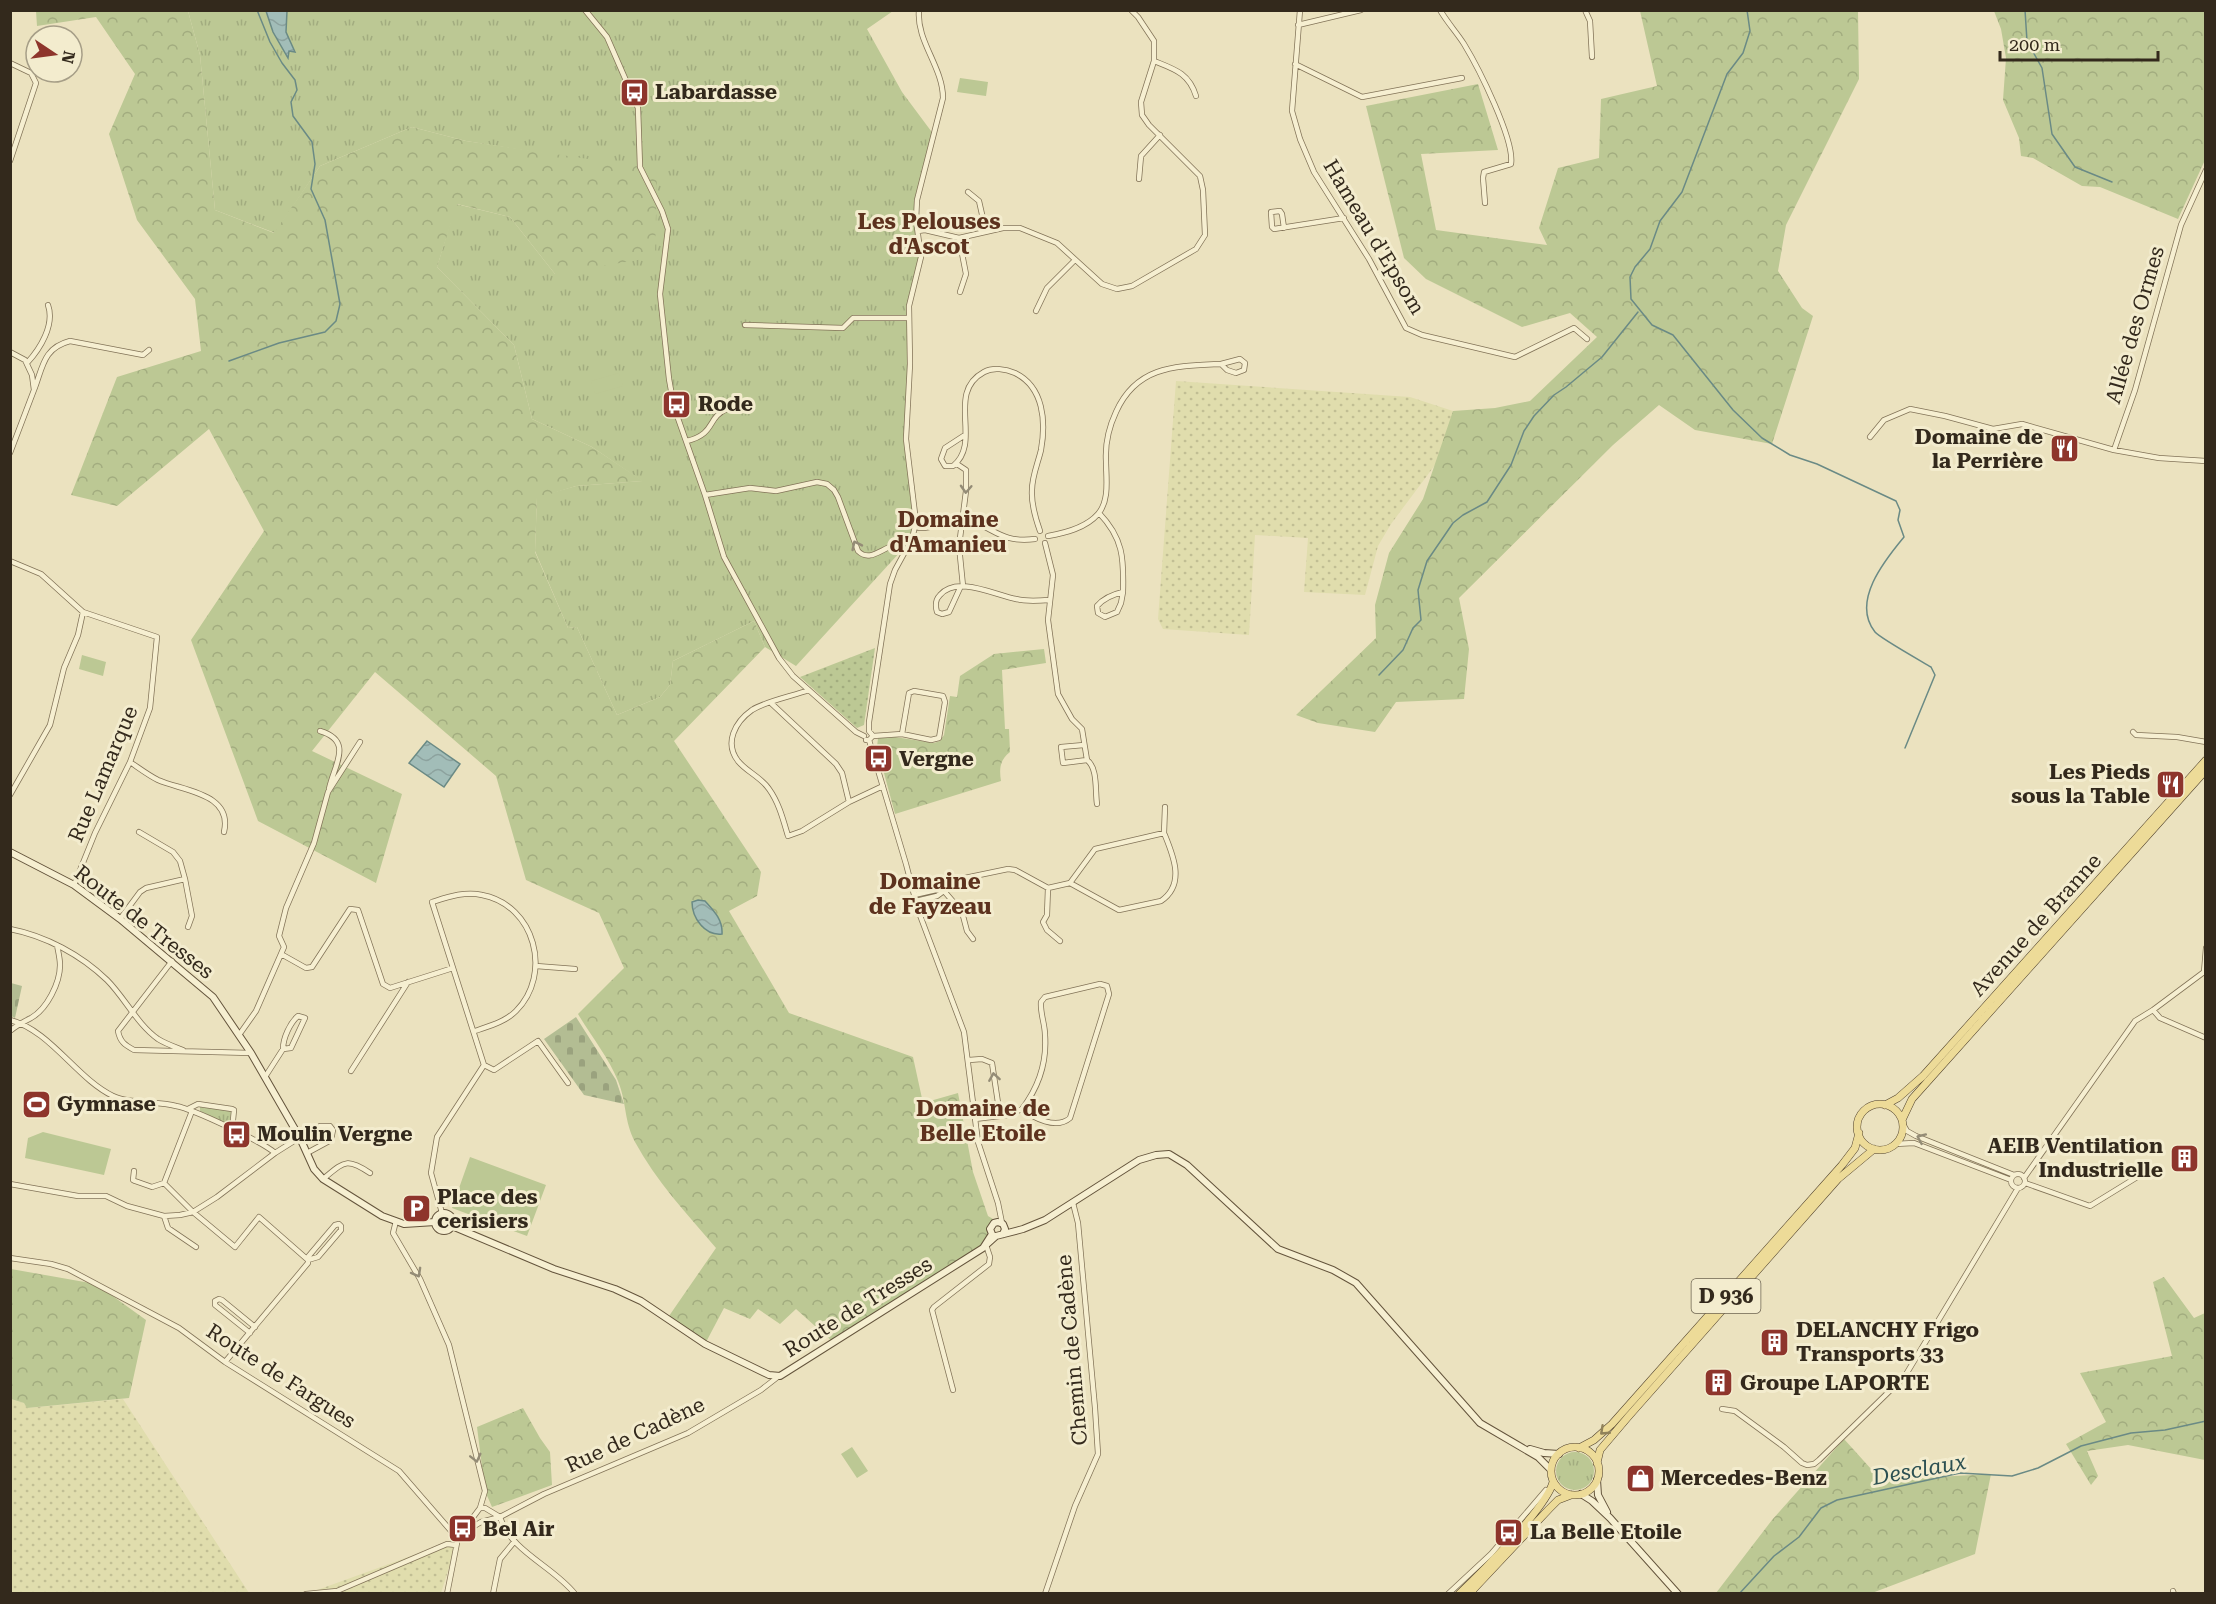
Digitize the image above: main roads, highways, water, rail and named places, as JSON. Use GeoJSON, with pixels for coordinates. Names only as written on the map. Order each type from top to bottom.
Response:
{"type":"FeatureCollection","features":[{"type":"Feature","properties":{"kind":"main road","name":"Avenue de Branne"},"geometry":{"type":"LineString","coordinates":[[1885,1105],[1910,1089],[1931,1068],[2205,760]]}},
{"type":"Feature","properties":{"kind":"main road","name":"Avenue de Branne"},"geometry":{"type":"LineString","coordinates":[[1902,1122],[1912,1099],[2205,770]]}},
{"type":"Feature","properties":{"kind":"main road"},"geometry":{"type":"LineString","coordinates":[[1874,1105],[1885,1105],[1895,1110],[1902,1122],[1902,1134],[1895,1144],[1884,1149],[1874,1149],[1865,1144],[1858,1133],[1858,1123],[1864,1112],[1874,1105]]}},
{"type":"Feature","properties":{"kind":"main road","name":"D 936"},"geometry":{"type":"LineString","coordinates":[[1579,1448],[1594,1440],[1612,1424],[1807,1204],[1850,1155],[1857,1143],[1858,1133]]}},
{"type":"Feature","properties":{"kind":"main road","name":"D 936"},"geometry":{"type":"LineString","coordinates":[[1597,1463],[1600,1450],[1628,1417],[1838,1179],[1874,1149]]}},
{"type":"Feature","properties":{"kind":"main road"},"geometry":{"type":"LineString","coordinates":[[1469,1593],[1558,1500],[1587,1491],[1597,1480],[1597,1463],[1590,1453],[1579,1448],[1572,1448],[1559,1454],[1551,1470],[1554,1482],[1561,1490],[1571,1495]]}},
{"type":"Feature","properties":{"kind":"main road"},"geometry":{"type":"LineString","coordinates":[[1459,1593],[1516,1533],[1548,1495],[1554,1482]]}},
{"type":"Feature","properties":{"kind":"water"},"geometry":{"type":"Polygon","coordinates":[[[266,11],[287,11],[286,32],[295,52],[289,51],[288,58],[273,32],[266,11]]]}},
{"type":"Feature","properties":{"kind":"water"},"geometry":{"type":"Polygon","coordinates":[[[427,741],[460,764],[444,787],[409,763],[427,741]]]}},
{"type":"Feature","properties":{"kind":"water"},"geometry":{"type":"Polygon","coordinates":[[[705,901],[715,912],[721,924],[722,934],[710,932],[697,920],[692,902],[705,901]]]}},
{"type":"Feature","properties":{"kind":"waterway"},"geometry":{"type":"LineString","coordinates":[[229,361],[279,343],[325,332],[336,321],[340,304],[325,220],[311,189],[315,164],[312,142],[293,116],[291,102],[297,90],[295,80],[270,42],[257,10]]}},
{"type":"Feature","properties":{"kind":"waterway"},"geometry":{"type":"LineString","coordinates":[[1747,10],[1750,31],[1743,53],[1727,74],[1682,192],[1660,221],[1650,249],[1630,277],[1631,299],[1652,325],[1673,335],[1733,410],[1762,438],[1790,455],[1817,464],[1896,501],[1900,510],[1898,520],[1904,537],[1873,582],[1868,595],[1867,608],[1869,620],[1878,635],[1931,667],[1935,675],[1905,748]]}},
{"type":"Feature","properties":{"kind":"waterway"},"geometry":{"type":"LineString","coordinates":[[2025,10],[2027,41],[2042,68],[2052,134],[2075,167],[2112,182]]}},
{"type":"Feature","properties":{"kind":"waterway"},"geometry":{"type":"LineString","coordinates":[[1379,675],[1403,650],[1413,628],[1421,620],[1418,590],[1427,561],[1453,523],[1487,502],[1511,465],[1524,431],[1534,416],[1554,395],[1602,357],[1638,312]]}},
{"type":"Feature","properties":{"kind":"waterway","name":"Desclaux"},"geometry":{"type":"LineString","coordinates":[[1739,1594],[1774,1556],[1799,1537],[1821,1508],[1837,1500],[1960,1473],[2012,1476],[2038,1468],[2081,1446],[2131,1433],[2165,1430],[2206,1421]]}},
{"type":"Feature","properties":{"kind":"place","name":"Labardasse"},"geometry":{"type":"Point","coordinates":[634,92]}},
{"type":"Feature","properties":{"kind":"place","name":"Rode"},"geometry":{"type":"Point","coordinates":[677,404]}},
{"type":"Feature","properties":{"kind":"place","name":"Domaine de la Perrière"},"geometry":{"type":"Point","coordinates":[2064,449]}},
{"type":"Feature","properties":{"kind":"place","name":"Vergne"},"geometry":{"type":"Point","coordinates":[878,759]}},
{"type":"Feature","properties":{"kind":"place","name":"Les Pieds sous la Table"},"geometry":{"type":"Point","coordinates":[2171,784]}},
{"type":"Feature","properties":{"kind":"place","name":"Gymnase"},"geometry":{"type":"Point","coordinates":[36,1104]}},
{"type":"Feature","properties":{"kind":"place","name":"Moulin Vergne"},"geometry":{"type":"Point","coordinates":[236,1134]}},
{"type":"Feature","properties":{"kind":"place","name":"AEIB Ventilation Industrielle"},"geometry":{"type":"Point","coordinates":[2184,1158]}},
{"type":"Feature","properties":{"kind":"place","name":"Place des cerisiers"},"geometry":{"type":"Point","coordinates":[416,1209]}},
{"type":"Feature","properties":{"kind":"place","name":"DELANCHY Frigo Transports 33"},"geometry":{"type":"Point","coordinates":[1775,1342]}},
{"type":"Feature","properties":{"kind":"place","name":"Groupe LAPORTE"},"geometry":{"type":"Point","coordinates":[1719,1383]}},
{"type":"Feature","properties":{"kind":"place","name":"Mercedes-Benz"},"geometry":{"type":"Point","coordinates":[1640,1478]}},
{"type":"Feature","properties":{"kind":"place","name":"Bel Air"},"geometry":{"type":"Point","coordinates":[462,1529]}},
{"type":"Feature","properties":{"kind":"place","name":"La Belle Etoile"},"geometry":{"type":"Point","coordinates":[1509,1532]}},
{"type":"Feature","properties":{"kind":"district","name":"Les Pelouses d'Ascot"},"geometry":{"type":"Point","coordinates":[929,234]}},
{"type":"Feature","properties":{"kind":"district","name":"Domaine d'Amanieu"},"geometry":{"type":"Point","coordinates":[948,532]}},
{"type":"Feature","properties":{"kind":"district","name":"Domaine de Fayzeau"},"geometry":{"type":"Point","coordinates":[930,894]}},
{"type":"Feature","properties":{"kind":"district","name":"Domaine de Belle Etoile"},"geometry":{"type":"Point","coordinates":[983,1120]}}]}
